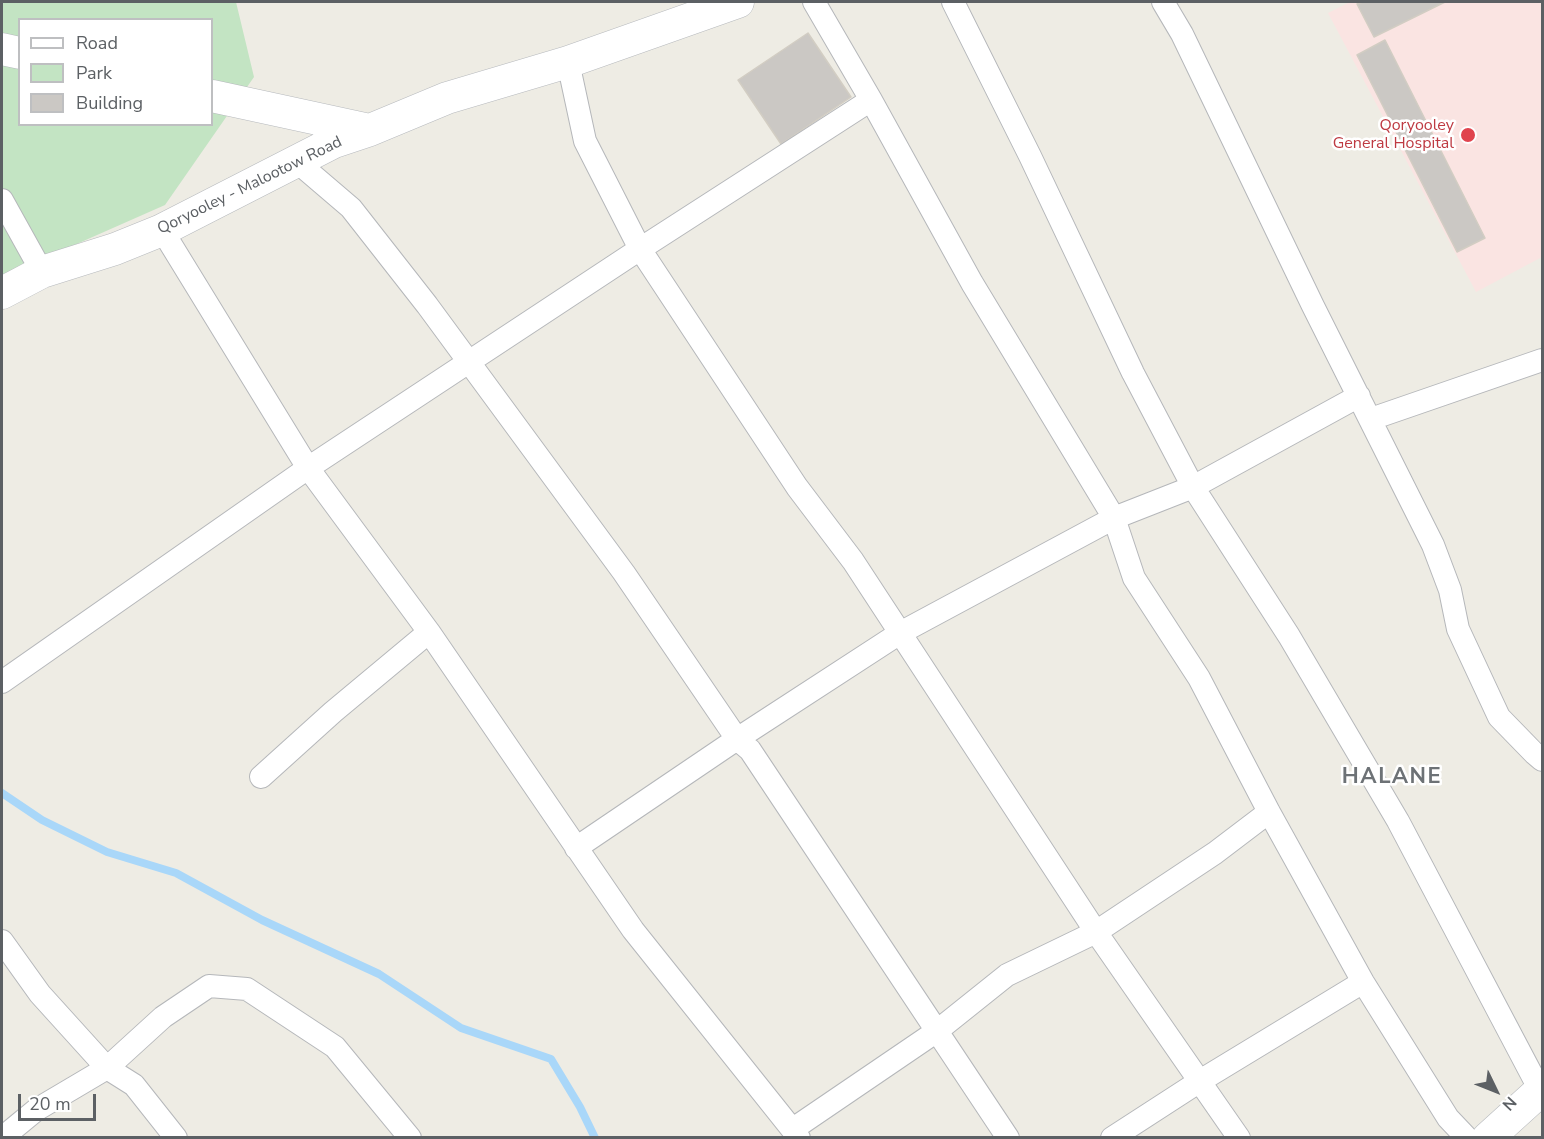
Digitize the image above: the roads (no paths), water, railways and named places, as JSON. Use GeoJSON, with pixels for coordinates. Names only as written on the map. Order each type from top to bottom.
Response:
{"type":"FeatureCollection","features":[{"type":"Feature","properties":{"kind":"street","name":"Qoryooley - Malootow Road"},"geometry":{"type":"LineString","coordinates":[[2,293],[42,272],[115,249],[162,230],[334,141],[370,130],[447,99],[568,62],[738,2]]}},
{"type":"Feature","properties":{"kind":"street"},"geometry":{"type":"LineString","coordinates":[[814,2],[972,283],[1114,518],[1134,578],[1199,678],[1269,812],[1363,982],[1448,1118],[1467,1137]]}},
{"type":"Feature","properties":{"kind":"street"},"geometry":{"type":"LineString","coordinates":[[953,2],[1133,373],[1193,487],[1289,636],[1398,821],[1542,1091],[1488,1137]]}},
{"type":"Feature","properties":{"kind":"street"},"geometry":{"type":"LineString","coordinates":[[1163,2],[1182,34],[1308,296],[1433,545],[1449,590],[1458,629],[1499,717],[1542,760]]}},
{"type":"Feature","properties":{"kind":"street"},"geometry":{"type":"LineString","coordinates":[[2,50],[18,53]]}},
{"type":"Feature","properties":{"kind":"street"},"geometry":{"type":"LineString","coordinates":[[568,62],[585,141],[640,249],[797,487],[853,561],[1096,932],[1239,1137]]}},
{"type":"Feature","properties":{"kind":"street"},"geometry":{"type":"LineString","coordinates":[[213,96],[370,130]]}},
{"type":"Feature","properties":{"kind":"street"},"geometry":{"type":"LineString","coordinates":[[2,682],[308,468],[871,100]]}},
{"type":"Feature","properties":{"kind":"street"},"geometry":{"type":"LineString","coordinates":[[296,161],[351,208],[469,361],[624,573],[737,739],[750,750],[1008,1137]]}},
{"type":"Feature","properties":{"kind":"street"},"geometry":{"type":"LineString","coordinates":[[2,200],[42,272]]}},
{"type":"Feature","properties":{"kind":"street"},"geometry":{"type":"LineString","coordinates":[[162,230],[308,468],[429,632],[633,930],[796,1133],[937,1031],[1007,975],[1096,932],[1215,853],[1269,812]]}},
{"type":"Feature","properties":{"kind":"street"},"geometry":{"type":"LineString","coordinates":[[1371,419],[1541,364]]}},
{"type":"Feature","properties":{"kind":"street"},"geometry":{"type":"LineString","coordinates":[[576,848],[737,739],[900,633],[1114,518],[1193,487],[1359,396]]}},
{"type":"Feature","properties":{"kind":"street"},"geometry":{"type":"LineString","coordinates":[[261,777],[333,712],[429,632]]}},
{"type":"Feature","properties":{"kind":"street"},"geometry":{"type":"LineString","coordinates":[[2,941],[40,994],[107,1068],[134,1085],[176,1137]]}},
{"type":"Feature","properties":{"kind":"street"},"geometry":{"type":"LineString","coordinates":[[1112,1137],[1363,982]]}},
{"type":"Feature","properties":{"kind":"street"},"geometry":{"type":"LineString","coordinates":[[2,1137],[36,1110],[107,1068],[163,1017],[209,986],[247,989],[335,1047],[410,1137]]}},
{"type":"Feature","properties":{"kind":"waterway"},"geometry":{"type":"LineString","coordinates":[[2,793],[42,820],[107,852],[176,873],[262,920],[379,974],[461,1028],[551,1059],[580,1107],[595,1138]]}},
{"type":"Feature","properties":{"kind":"place","name":"Qoryooley General Hospital"},"geometry":{"type":"Point","coordinates":[1468,135]}},
{"type":"Feature","properties":{"kind":"district","name":"HALANE"},"geometry":{"type":"Point","coordinates":[1392,778]}}]}
